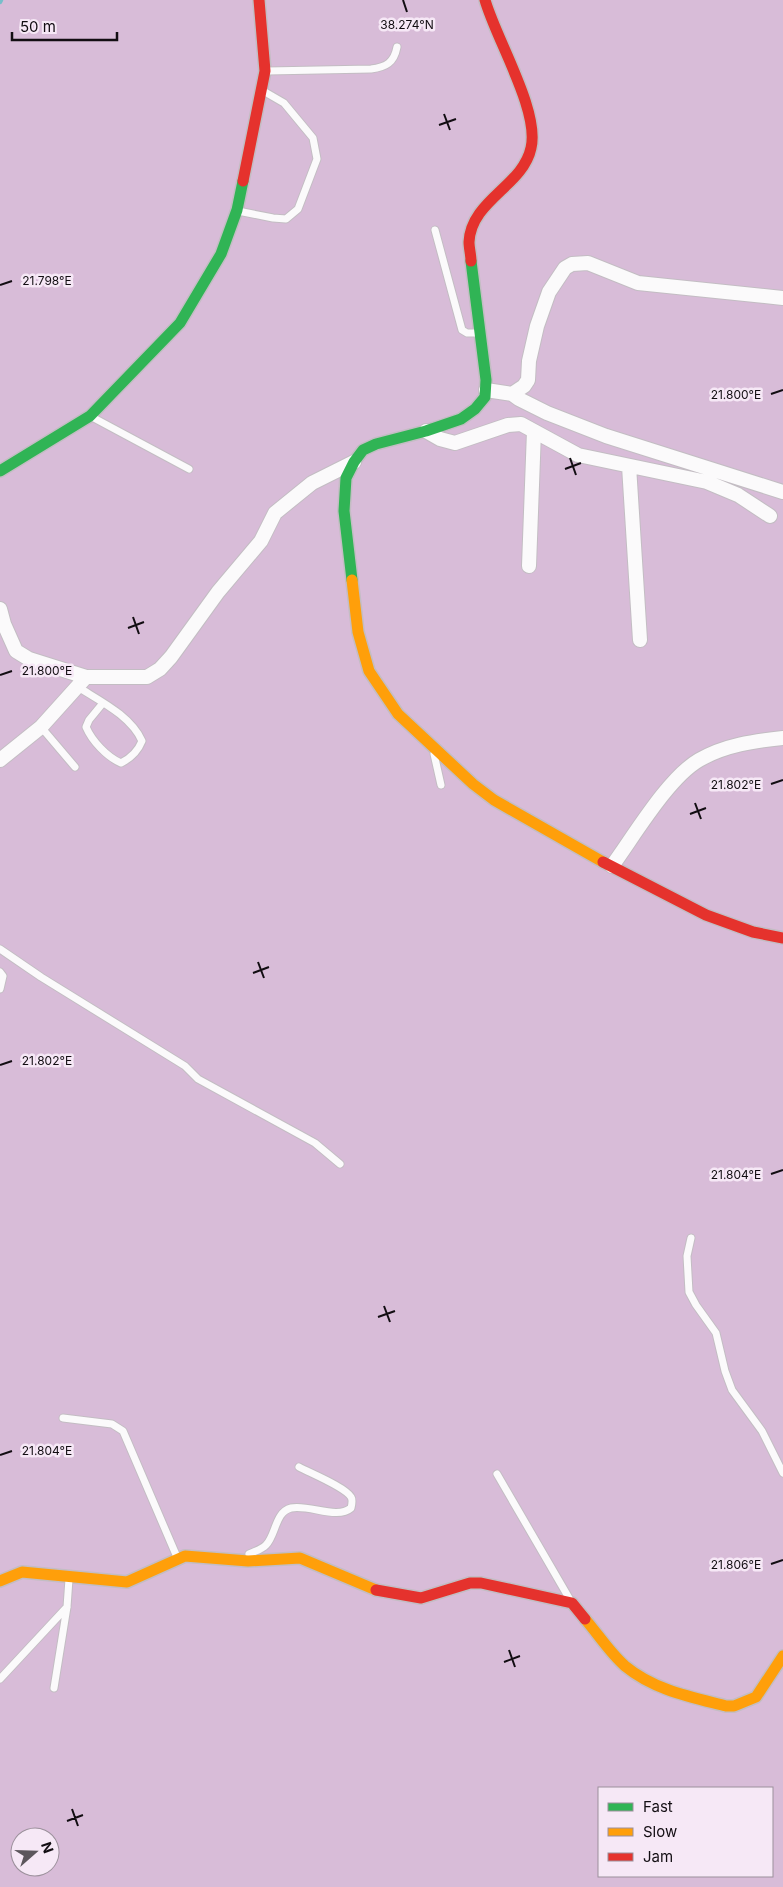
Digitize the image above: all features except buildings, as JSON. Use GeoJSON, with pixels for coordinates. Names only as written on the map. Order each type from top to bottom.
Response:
{"type":"FeatureCollection","features":[{"type":"Feature","properties":{"kind":"street"},"geometry":{"type":"LineString","coordinates":[[0,471],[90,416],[180,323],[222,254],[237,210],[265,71],[259,0]]}},
{"type":"Feature","properties":{"kind":"street"},"geometry":{"type":"LineString","coordinates":[[485,0],[487,14],[514,71],[532,124],[533,138],[531,151],[524,164],[480,211],[472,225],[469,241],[486,390],[485,397],[475,409],[461,419],[426,431],[376,444],[364,450],[354,462],[346,478],[344,511],[358,632],[369,671],[398,714],[473,784],[494,800],[612,866],[706,915],[753,932],[783,938]]}},
{"type":"Feature","properties":{"kind":"street"},"geometry":{"type":"LineString","coordinates":[[512,394],[524,386],[528,380],[537,326],[549,292],[565,268],[572,264],[588,263],[638,283],[783,298]]}},
{"type":"Feature","properties":{"kind":"street"},"geometry":{"type":"LineString","coordinates":[[486,390],[512,394],[547,413],[606,436],[783,492]]}},
{"type":"Feature","properties":{"kind":"street"},"geometry":{"type":"LineString","coordinates":[[426,431],[440,439],[454,443],[508,425],[521,424],[578,454],[707,482],[738,495],[770,516]]}},
{"type":"Feature","properties":{"kind":"street"},"geometry":{"type":"LineString","coordinates":[[529,566],[534,431]]}},
{"type":"Feature","properties":{"kind":"street"},"geometry":{"type":"LineString","coordinates":[[0,482],[26,456]]}},
{"type":"Feature","properties":{"kind":"street"},"geometry":{"type":"LineString","coordinates":[[0,609],[4,624],[16,651],[28,659],[82,682],[147,677],[160,669],[171,658],[218,592],[261,541],[275,513],[312,483],[354,462]]}},
{"type":"Feature","properties":{"kind":"street"},"geometry":{"type":"LineString","coordinates":[[629,466],[640,640]]}},
{"type":"Feature","properties":{"kind":"street"},"geometry":{"type":"LineString","coordinates":[[0,760],[41,727],[82,682]]}},
{"type":"Feature","properties":{"kind":"street"},"geometry":{"type":"LineString","coordinates":[[612,866],[668,788],[684,771],[699,760],[744,742],[783,738]]}},
{"type":"Feature","properties":{"kind":"street"},"geometry":{"type":"LineString","coordinates":[[0,1581],[22,1572],[127,1582],[178,1558],[197,1556],[248,1561],[300,1558],[370,1589],[413,1598],[421,1598],[470,1583],[482,1583],[572,1602],[624,1665],[640,1677],[661,1688],[726,1706],[734,1706],[756,1697],[783,1656]]}},
{"type":"Feature","properties":{"kind":"lane"},"geometry":{"type":"LineString","coordinates":[[265,71],[371,69],[384,67],[395,56],[397,47]]}},
{"type":"Feature","properties":{"kind":"lane"},"geometry":{"type":"LineString","coordinates":[[237,210],[286,219],[298,209],[317,159],[313,138],[284,103],[262,91]]}},
{"type":"Feature","properties":{"kind":"lane"},"geometry":{"type":"LineString","coordinates":[[435,230],[462,330],[467,333],[480,333]]}},
{"type":"Feature","properties":{"kind":"lane"},"geometry":{"type":"LineString","coordinates":[[90,416],[189,469]]}},
{"type":"Feature","properties":{"kind":"lane"},"geometry":{"type":"LineString","coordinates":[[82,682],[103,703],[118,713],[139,733],[142,741],[139,748],[128,760],[121,763],[113,760],[89,734],[86,727],[89,720],[103,703]]}},
{"type":"Feature","properties":{"kind":"lane"},"geometry":{"type":"LineString","coordinates":[[41,727],[75,767]]}},
{"type":"Feature","properties":{"kind":"lane"},"geometry":{"type":"LineString","coordinates":[[433,747],[441,785]]}},
{"type":"Feature","properties":{"kind":"lane"},"geometry":{"type":"LineString","coordinates":[[0,949],[41,977],[185,1066],[198,1079],[315,1143],[340,1164]]}},
{"type":"Feature","properties":{"kind":"lane"},"geometry":{"type":"LineString","coordinates":[[0,972],[3,976],[0,989]]}},
{"type":"Feature","properties":{"kind":"lane"},"geometry":{"type":"LineString","coordinates":[[691,1238],[687,1256],[689,1292],[716,1333],[724,1371],[732,1390],[762,1431],[783,1473]]}},
{"type":"Feature","properties":{"kind":"lane"},"geometry":{"type":"LineString","coordinates":[[63,1418],[112,1424],[122,1431],[178,1558]]}},
{"type":"Feature","properties":{"kind":"lane"},"geometry":{"type":"LineString","coordinates":[[232,1560],[261,1549],[266,1545],[280,1517],[290,1508],[343,1513],[351,1508],[353,1503],[351,1497],[345,1490],[299,1467]]}},
{"type":"Feature","properties":{"kind":"lane"},"geometry":{"type":"LineString","coordinates":[[497,1474],[572,1602]]}},
{"type":"Feature","properties":{"kind":"lane"},"geometry":{"type":"LineString","coordinates":[[54,1688],[67,1607],[69,1576]]}},
{"type":"Feature","properties":{"kind":"lane"},"geometry":{"type":"LineString","coordinates":[[0,1679],[67,1607]]}},
{"type":"Feature","properties":{"kind":"shaded area"},"geometry":{"type":"Polygon","coordinates":[[[0,0],[783,0],[783,1887],[0,1887],[0,0]]]}},
{"type":"Feature","properties":{"kind":"traffic: fast"},"geometry":{"type":"LineString","coordinates":[[0,471],[90,416],[180,323],[221,254],[237,210],[243,181]]}},
{"type":"Feature","properties":{"kind":"traffic: fast"},"geometry":{"type":"LineString","coordinates":[[352,580],[344,511],[346,478],[354,462],[363,450],[376,444],[426,431],[461,419],[475,409],[485,397],[486,380],[471,261]]}},
{"type":"Feature","properties":{"kind":"traffic: slow"},"geometry":{"type":"LineString","coordinates":[[352,580],[358,632],[369,671],[398,714],[473,784],[494,800],[603,862]]}},
{"type":"Feature","properties":{"kind":"traffic: slow"},"geometry":{"type":"LineString","coordinates":[[0,1581],[22,1572],[127,1582],[185,1556],[248,1561],[300,1558],[376,1590]]}},
{"type":"Feature","properties":{"kind":"traffic: slow"},"geometry":{"type":"LineString","coordinates":[[585,1619],[614,1655],[636,1674],[673,1692],[726,1706],[734,1706],[756,1697],[783,1656]]}},
{"type":"Feature","properties":{"kind":"traffic: jam"},"geometry":{"type":"LineString","coordinates":[[243,181],[265,71],[259,0]]}},
{"type":"Feature","properties":{"kind":"traffic: jam"},"geometry":{"type":"LineString","coordinates":[[471,261],[469,242],[472,227],[478,215],[518,173],[526,161],[531,148],[532,133],[529,115],[516,75],[485,0]]}},
{"type":"Feature","properties":{"kind":"traffic: jam"},"geometry":{"type":"LineString","coordinates":[[603,862],[706,915],[753,932],[783,938]]}},
{"type":"Feature","properties":{"kind":"traffic: jam"},"geometry":{"type":"LineString","coordinates":[[376,1590],[421,1598],[470,1583],[481,1583],[572,1603],[585,1619]]}}]}
